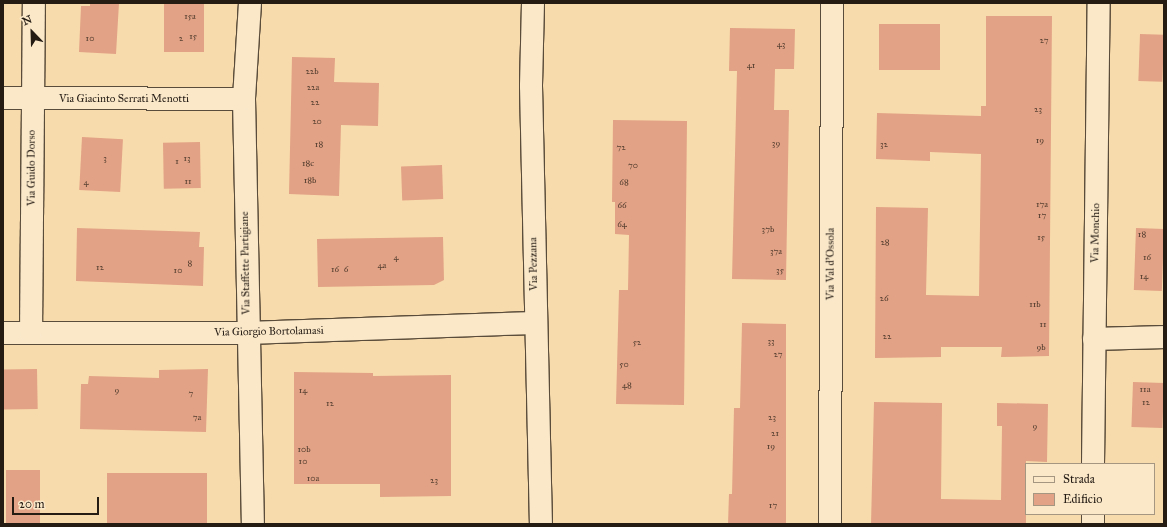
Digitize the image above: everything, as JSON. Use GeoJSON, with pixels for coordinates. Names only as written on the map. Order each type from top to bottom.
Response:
{"type":"FeatureCollection","features":[{"type":"Feature","properties":{"kind":"street","name":"Via Guido Dorso"},"geometry":{"type":"LineString","coordinates":[[31,333],[34,3]]}},
{"type":"Feature","properties":{"kind":"street","name":"Via Staffette Partigiane"},"geometry":{"type":"LineString","coordinates":[[250,3],[244,98],[247,333],[253,524]]}},
{"type":"Feature","properties":{"kind":"street","name":"Via Pezzana"},"geometry":{"type":"LineString","coordinates":[[533,3],[531,86],[535,323],[541,524]]}},
{"type":"Feature","properties":{"kind":"street","name":"Via Val d'Ossola"},"geometry":{"type":"LineString","coordinates":[[830,524],[832,3]]}},
{"type":"Feature","properties":{"kind":"street","name":"Via Monchio"},"geometry":{"type":"LineString","coordinates":[[1093,463],[1099,3]]}},
{"type":"Feature","properties":{"kind":"street","name":"Via Giacinto Serrati Menotti"},"geometry":{"type":"LineString","coordinates":[[3,98],[244,98]]}},
{"type":"Feature","properties":{"kind":"street","name":"Via Giorgio Bortolamasi"},"geometry":{"type":"LineString","coordinates":[[3,333],[247,333],[535,323]]}},
{"type":"Feature","properties":{"kind":"street"},"geometry":{"type":"LineString","coordinates":[[1094,339],[1164,337]]}},
{"type":"Feature","properties":{"kind":"building"},"geometry":{"type":"Polygon","coordinates":[[[90,3],[119,3],[116,54],[79,52],[81,6],[90,6],[90,3]]]}},
{"type":"Feature","properties":{"kind":"building"},"geometry":{"type":"Polygon","coordinates":[[[164,3],[204,3],[204,52],[164,52],[164,3]]]}},
{"type":"Feature","properties":{"kind":"building"},"geometry":{"type":"Polygon","coordinates":[[[986,16],[1052,16],[1049,356],[1001,357],[1002,347],[941,347],[941,357],[875,358],[876,207],[928,208],[926,295],[979,296],[981,154],[930,152],[930,161],[876,159],[877,113],[981,116],[981,106],[986,106],[986,16]]]}},
{"type":"Feature","properties":{"kind":"building"},"geometry":{"type":"Polygon","coordinates":[[[879,24],[940,24],[940,70],[879,70],[879,24]]]}},
{"type":"Feature","properties":{"kind":"building"},"geometry":{"type":"Polygon","coordinates":[[[730,28],[795,29],[794,69],[775,69],[774,110],[789,110],[786,280],[732,279],[737,71],[729,71],[730,28]]]}},
{"type":"Feature","properties":{"kind":"building"},"geometry":{"type":"Polygon","coordinates":[[[1140,34],[1164,35],[1162,82],[1138,81],[1140,34]]]}},
{"type":"Feature","properties":{"kind":"building"},"geometry":{"type":"Polygon","coordinates":[[[292,57],[335,58],[334,82],[379,83],[378,126],[341,125],[339,196],[289,194],[292,57]]]}},
{"type":"Feature","properties":{"kind":"building"},"geometry":{"type":"Polygon","coordinates":[[[613,120],[687,121],[684,405],[616,404],[619,290],[628,290],[629,235],[615,234],[615,202],[612,202],[613,120]]]}},
{"type":"Feature","properties":{"kind":"building"},"geometry":{"type":"Polygon","coordinates":[[[82,137],[123,139],[120,192],[79,190],[82,137]]]}},
{"type":"Feature","properties":{"kind":"building"},"geometry":{"type":"Polygon","coordinates":[[[200,142],[201,188],[164,189],[163,143],[200,142]]]}},
{"type":"Feature","properties":{"kind":"building"},"geometry":{"type":"Polygon","coordinates":[[[442,165],[443,199],[402,200],[401,166],[442,165]]]}},
{"type":"Feature","properties":{"kind":"building"},"geometry":{"type":"Polygon","coordinates":[[[77,228],[200,232],[199,247],[204,247],[203,286],[76,281],[77,228]]]}},
{"type":"Feature","properties":{"kind":"building"},"geometry":{"type":"Polygon","coordinates":[[[1136,228],[1164,229],[1162,291],[1134,290],[1136,228]]]}},
{"type":"Feature","properties":{"kind":"building"},"geometry":{"type":"Polygon","coordinates":[[[443,237],[444,280],[434,285],[318,287],[317,239],[443,237]]]}},
{"type":"Feature","properties":{"kind":"building"},"geometry":{"type":"Polygon","coordinates":[[[742,323],[786,324],[786,524],[728,524],[729,494],[732,494],[734,408],[740,408],[742,323]]]}},
{"type":"Feature","properties":{"kind":"building"},"geometry":{"type":"Polygon","coordinates":[[[37,369],[38,409],[4,410],[3,370],[37,369]]]}},
{"type":"Feature","properties":{"kind":"building"},"geometry":{"type":"Polygon","coordinates":[[[208,369],[206,432],[80,429],[81,384],[88,384],[89,376],[159,378],[159,370],[208,369]]]}},
{"type":"Feature","properties":{"kind":"building"},"geometry":{"type":"Polygon","coordinates":[[[294,372],[373,373],[373,376],[451,375],[451,496],[380,497],[380,484],[294,484],[294,372]]]}},
{"type":"Feature","properties":{"kind":"building"},"geometry":{"type":"Polygon","coordinates":[[[1133,382],[1164,383],[1162,428],[1131,427],[1133,382]]]}},
{"type":"Feature","properties":{"kind":"building"},"geometry":{"type":"Polygon","coordinates":[[[874,402],[942,403],[941,499],[1001,500],[1002,426],[997,426],[997,403],[1048,404],[1047,462],[1026,461],[1025,463],[1026,524],[871,524],[874,402]]]}},
{"type":"Feature","properties":{"kind":"building"},"geometry":{"type":"Polygon","coordinates":[[[6,470],[40,470],[40,524],[6,524],[6,470]]]}},
{"type":"Feature","properties":{"kind":"building"},"geometry":{"type":"Polygon","coordinates":[[[107,473],[207,473],[207,524],[107,524],[107,473]]]}}]}
